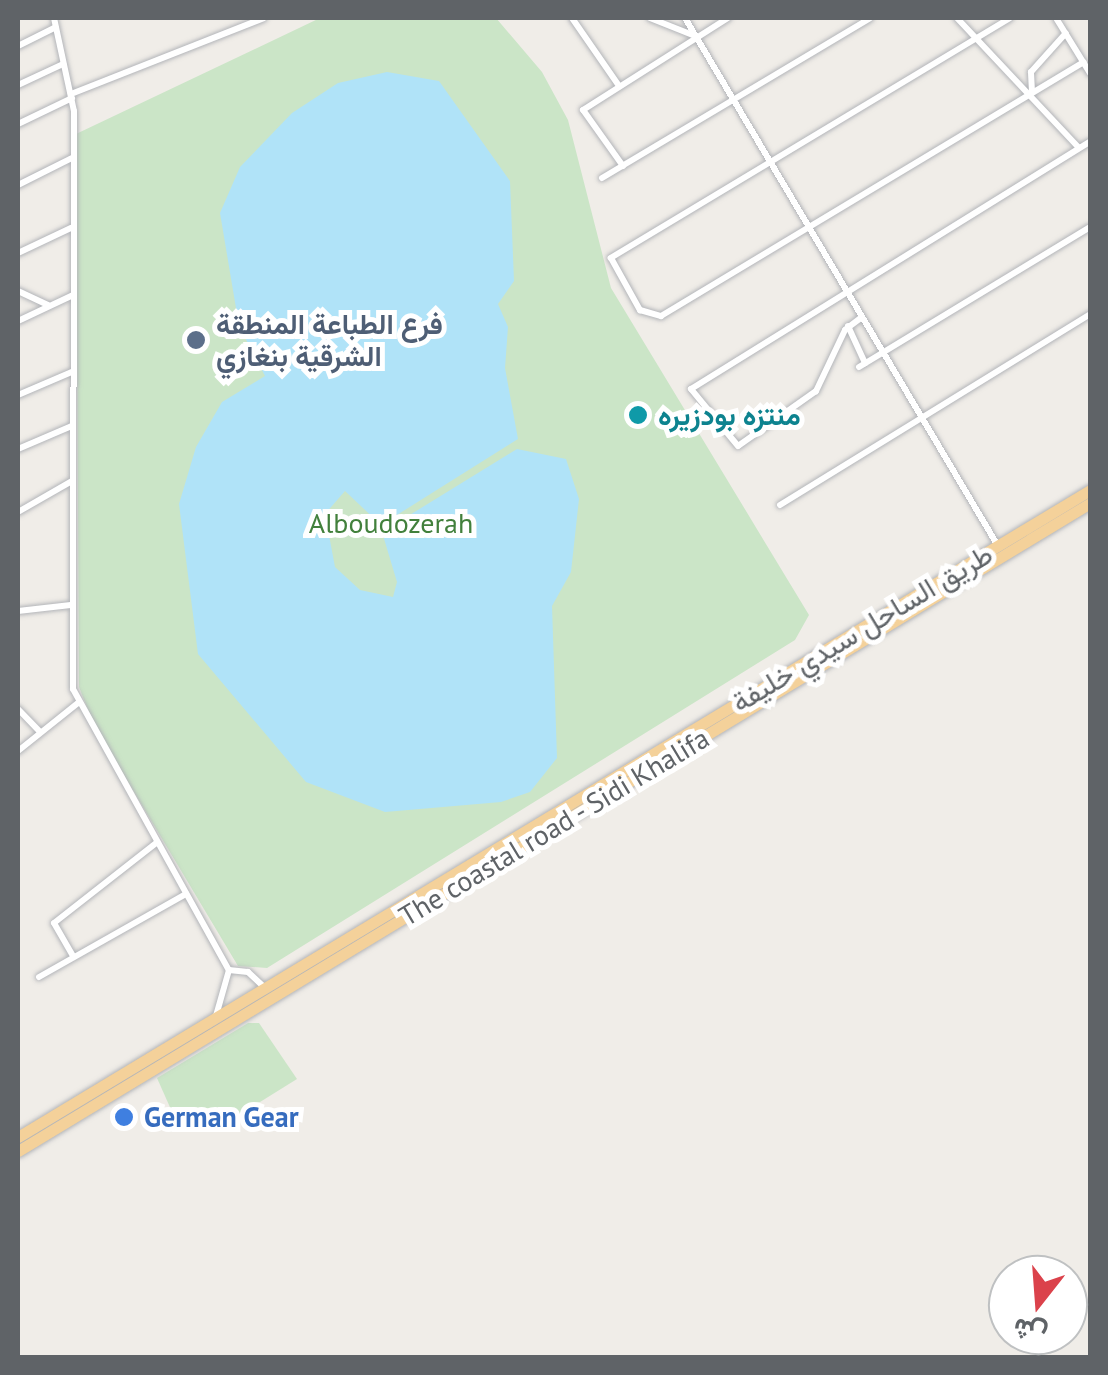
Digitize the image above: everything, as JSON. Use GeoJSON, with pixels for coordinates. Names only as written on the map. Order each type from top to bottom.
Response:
{"type":"FeatureCollection","features":[{"type":"Feature","properties":{"kind":"highway","name":"طريق الساحل سيدي خليفة"},"geometry":{"type":"LineString","coordinates":[[18,1133],[930,593],[1090,490]]}},
{"type":"Feature","properties":{"kind":"highway","name":"The coastal road - Sidi Khalifa"},"geometry":{"type":"LineString","coordinates":[[18,1152],[930,593],[1090,503]]}},
{"type":"Feature","properties":{"kind":"street"},"geometry":{"type":"LineString","coordinates":[[18,124],[71,96],[260,18]]}},
{"type":"Feature","properties":{"kind":"street"},"geometry":{"type":"LineString","coordinates":[[572,18],[620,86]]}},
{"type":"Feature","properties":{"kind":"street"},"geometry":{"type":"LineString","coordinates":[[650,18],[696,36]]}},
{"type":"Feature","properties":{"kind":"street"},"geometry":{"type":"LineString","coordinates":[[685,18],[998,546]]}},
{"type":"Feature","properties":{"kind":"street"},"geometry":{"type":"LineString","coordinates":[[623,166],[582,114],[728,18]]}},
{"type":"Feature","properties":{"kind":"street"},"geometry":{"type":"LineString","coordinates":[[602,178],[870,18]]}},
{"type":"Feature","properties":{"kind":"street"},"geometry":{"type":"LineString","coordinates":[[957,18],[1080,148]]}},
{"type":"Feature","properties":{"kind":"street"},"geometry":{"type":"LineString","coordinates":[[1010,18],[611,258],[612,267],[640,310],[661,316],[807,224],[1084,62]]}},
{"type":"Feature","properties":{"kind":"street"},"geometry":{"type":"LineString","coordinates":[[1056,18],[1090,74]]}},
{"type":"Feature","properties":{"kind":"street"},"geometry":{"type":"LineString","coordinates":[[18,46],[55,20],[71,96],[70,604],[78,704],[229,970],[216,1018]]}},
{"type":"Feature","properties":{"kind":"street"},"geometry":{"type":"LineString","coordinates":[[1030,93],[1031,72],[1066,33]]}},
{"type":"Feature","properties":{"kind":"street"},"geometry":{"type":"LineString","coordinates":[[18,85],[63,64]]}},
{"type":"Feature","properties":{"kind":"street"},"geometry":{"type":"LineString","coordinates":[[862,317],[848,326],[816,391],[738,446],[691,389],[1090,142]]}},
{"type":"Feature","properties":{"kind":"street"},"geometry":{"type":"LineString","coordinates":[[18,184],[72,158]]}},
{"type":"Feature","properties":{"kind":"street"},"geometry":{"type":"LineString","coordinates":[[848,326],[862,365],[1090,227]]}},
{"type":"Feature","properties":{"kind":"street"},"geometry":{"type":"LineString","coordinates":[[18,253],[71,228]]}},
{"type":"Feature","properties":{"kind":"street"},"geometry":{"type":"LineString","coordinates":[[18,291],[49,306]]}},
{"type":"Feature","properties":{"kind":"street"},"geometry":{"type":"LineString","coordinates":[[18,321],[73,295]]}},
{"type":"Feature","properties":{"kind":"street"},"geometry":{"type":"LineString","coordinates":[[780,505],[1090,314]]}},
{"type":"Feature","properties":{"kind":"street"},"geometry":{"type":"LineString","coordinates":[[18,395],[72,372]]}},
{"type":"Feature","properties":{"kind":"street"},"geometry":{"type":"LineString","coordinates":[[18,448],[72,426]]}},
{"type":"Feature","properties":{"kind":"street"},"geometry":{"type":"LineString","coordinates":[[18,512],[72,481]]}},
{"type":"Feature","properties":{"kind":"street"},"geometry":{"type":"LineString","coordinates":[[18,611],[70,604]]}},
{"type":"Feature","properties":{"kind":"street"},"geometry":{"type":"LineString","coordinates":[[18,752],[78,704]]}},
{"type":"Feature","properties":{"kind":"street"},"geometry":{"type":"LineString","coordinates":[[18,709],[40,731]]}},
{"type":"Feature","properties":{"kind":"street"},"geometry":{"type":"LineString","coordinates":[[73,956],[54,923],[157,843]]}},
{"type":"Feature","properties":{"kind":"street"},"geometry":{"type":"LineString","coordinates":[[39,976],[186,894]]}},
{"type":"Feature","properties":{"kind":"street"},"geometry":{"type":"LineString","coordinates":[[229,970],[248,972],[264,988]]}},
{"type":"Feature","properties":{"kind":"green space","name":"Alboudozerah"},"geometry":{"type":"Polygon","coordinates":[[[320,18],[496,18],[542,72],[568,120],[611,288],[809,615],[795,640],[267,968],[238,966],[94,725],[79,687],[76,134],[320,18]]]}},
{"type":"Feature","properties":{"kind":"green space"},"geometry":{"type":"Polygon","coordinates":[[[248,1023],[259,1023],[297,1079],[236,1117],[181,1132],[157,1078],[248,1023]]]}},
{"type":"Feature","properties":{"kind":"water"},"geometry":{"type":"Polygon","coordinates":[[[387,72],[439,81],[510,181],[514,281],[498,304],[508,327],[505,368],[518,439],[381,525],[345,491],[325,514],[335,567],[360,590],[393,597],[397,582],[382,532],[517,449],[566,459],[579,499],[571,572],[552,606],[557,758],[530,792],[501,802],[385,812],[306,782],[198,654],[179,504],[196,447],[222,402],[265,376],[239,326],[220,213],[240,167],[292,113],[338,83],[387,72]]]}},
{"type":"Feature","properties":{"kind":"place","name":"فرع الطباعة المنطقة الشرقية بنغازي"},"geometry":{"type":"Point","coordinates":[196,340]}},
{"type":"Feature","properties":{"kind":"place","name":"منتزه بودزيره"},"geometry":{"type":"Point","coordinates":[638,415]}},
{"type":"Feature","properties":{"kind":"place","name":"German Gear"},"geometry":{"type":"Point","coordinates":[124,1117]}}]}
